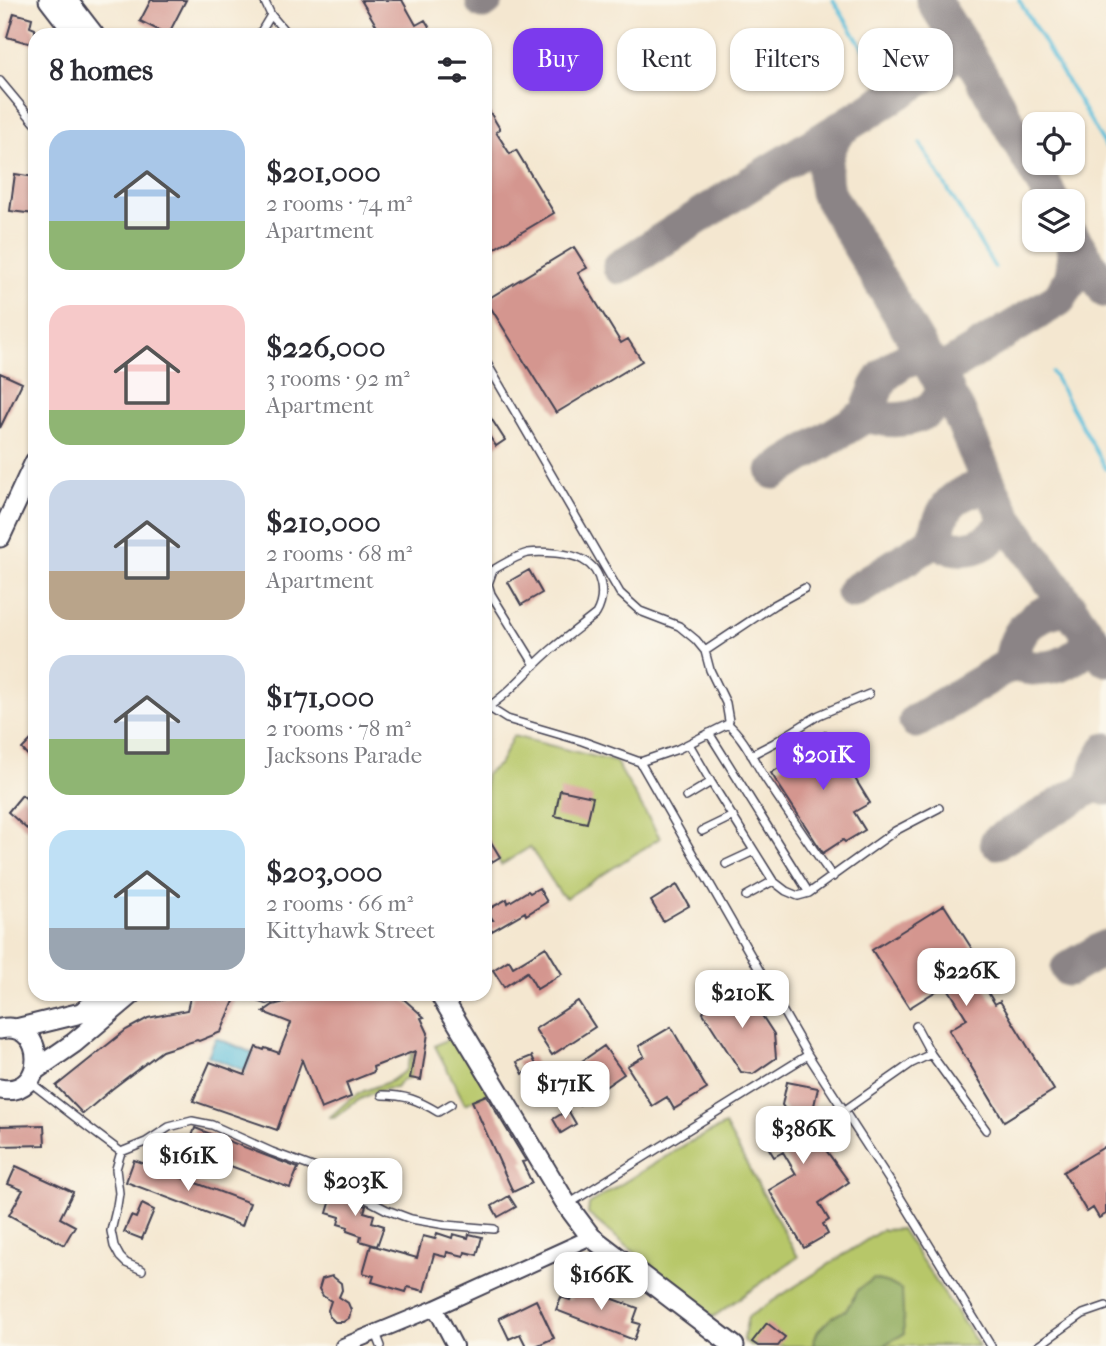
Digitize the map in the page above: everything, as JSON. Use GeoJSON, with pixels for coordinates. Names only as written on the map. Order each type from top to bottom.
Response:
{"type":"FeatureCollection","features":[{"type":"Feature","properties":{"kind":"street"},"geometry":{"type":"LineString","coordinates":[[49,0],[71,28]]}},
{"type":"Feature","properties":{"kind":"street"},"geometry":{"type":"LineString","coordinates":[[67,0],[89,28]]}},
{"type":"Feature","properties":{"kind":"street"},"geometry":{"type":"LineString","coordinates":[[0,537],[28,477]]}},
{"type":"Feature","properties":{"kind":"street"},"geometry":{"type":"LineString","coordinates":[[6,1024],[81,1013],[97,1001]]}},
{"type":"Feature","properties":{"kind":"street"},"geometry":{"type":"LineString","coordinates":[[2,1090],[18,1087],[124,1001]]}},
{"type":"Feature","properties":{"kind":"street"},"geometry":{"type":"LineString","coordinates":[[444,1001],[567,1205],[591,1237],[734,1346]]}},
{"type":"Feature","properties":{"kind":"street"},"geometry":{"type":"LineString","coordinates":[[6,1024],[28,1037],[35,1047],[37,1059],[32,1075]]}},
{"type":"Feature","properties":{"kind":"street"},"geometry":{"type":"LineString","coordinates":[[343,1346],[379,1339],[435,1308],[591,1237]]}},
{"type":"Feature","properties":{"kind":"street"},"geometry":{"type":"LineString","coordinates":[[435,1308],[456,1346]]}},
{"type":"Feature","properties":{"kind":"lane"},"geometry":{"type":"LineString","coordinates":[[264,0],[271,15],[282,28]]}},
{"type":"Feature","properties":{"kind":"lane"},"geometry":{"type":"LineString","coordinates":[[263,28],[271,15]]}},
{"type":"Feature","properties":{"kind":"lane"},"geometry":{"type":"LineString","coordinates":[[0,81],[28,115]]}},
{"type":"Feature","properties":{"kind":"lane"},"geometry":{"type":"LineString","coordinates":[[492,372],[620,593],[640,611],[679,626],[705,651],[710,670],[726,703],[728,723]]}},
{"type":"Feature","properties":{"kind":"lane"},"geometry":{"type":"LineString","coordinates":[[492,570],[528,553],[561,554],[584,560],[599,577],[602,597],[596,614],[551,649],[492,703]]}},
{"type":"Feature","properties":{"kind":"lane"},"geometry":{"type":"LineString","coordinates":[[705,651],[774,605],[805,589]]}},
{"type":"Feature","properties":{"kind":"lane"},"geometry":{"type":"LineString","coordinates":[[492,596],[535,666]]}},
{"type":"Feature","properties":{"kind":"lane"},"geometry":{"type":"LineString","coordinates":[[751,755],[819,715],[869,694]]}},
{"type":"Feature","properties":{"kind":"lane"},"geometry":{"type":"LineString","coordinates":[[492,711],[506,719],[582,741],[640,762],[689,744],[728,723]]}},
{"type":"Feature","properties":{"kind":"lane"},"geometry":{"type":"LineString","coordinates":[[728,723],[739,733],[833,877]]}},
{"type":"Feature","properties":{"kind":"lane"},"geometry":{"type":"LineString","coordinates":[[709,733],[809,893]]}},
{"type":"Feature","properties":{"kind":"lane"},"geometry":{"type":"LineString","coordinates":[[689,744],[773,881],[798,896],[809,893],[833,877],[895,831],[939,808]]}},
{"type":"Feature","properties":{"kind":"lane"},"geometry":{"type":"LineString","coordinates":[[640,762],[808,1055],[895,1189],[991,1346]]}},
{"type":"Feature","properties":{"kind":"lane"},"geometry":{"type":"LineString","coordinates":[[686,797],[711,782]]}},
{"type":"Feature","properties":{"kind":"lane"},"geometry":{"type":"LineString","coordinates":[[702,831],[733,816]]}},
{"type":"Feature","properties":{"kind":"lane"},"geometry":{"type":"LineString","coordinates":[[726,864],[754,851]]}},
{"type":"Feature","properties":{"kind":"lane"},"geometry":{"type":"LineString","coordinates":[[746,896],[773,881]]}},
{"type":"Feature","properties":{"kind":"lane"},"geometry":{"type":"LineString","coordinates":[[916,1026],[931,1054],[986,1130]]}},
{"type":"Feature","properties":{"kind":"lane"},"geometry":{"type":"LineString","coordinates":[[845,1110],[912,1063],[931,1054]]}},
{"type":"Feature","properties":{"kind":"lane"},"geometry":{"type":"LineString","coordinates":[[567,1205],[808,1055]]}},
{"type":"Feature","properties":{"kind":"lane"},"geometry":{"type":"LineString","coordinates":[[32,1075],[89,1128],[121,1152]]}},
{"type":"Feature","properties":{"kind":"lane"},"geometry":{"type":"LineString","coordinates":[[382,1095],[399,1095],[419,1101],[438,1112],[450,1104]]}},
{"type":"Feature","properties":{"kind":"lane"},"geometry":{"type":"LineString","coordinates":[[121,1152],[146,1142],[169,1127],[192,1121],[212,1125],[318,1169],[366,1199],[411,1219],[446,1225],[494,1228]]}},
{"type":"Feature","properties":{"kind":"lane"},"geometry":{"type":"LineString","coordinates":[[121,1152],[116,1169],[117,1206],[111,1231],[120,1257],[126,1263],[142,1270]]}},
{"type":"Feature","properties":{"kind":"lane"},"geometry":{"type":"LineString","coordinates":[[1038,1346],[1083,1314],[1106,1306]]}},
{"type":"Feature","properties":{"kind":"green space"},"geometry":{"type":"Polygon","coordinates":[[[513,736],[616,762],[660,838],[566,898],[530,847],[501,865],[492,847],[492,769],[500,763],[513,736]]]}},
{"type":"Feature","properties":{"kind":"green space"},"geometry":{"type":"Polygon","coordinates":[[[457,1036],[490,1093],[465,1104],[435,1046],[457,1036]]]}},
{"type":"Feature","properties":{"kind":"green space"},"geometry":{"type":"Polygon","coordinates":[[[412,1052],[410,1078],[402,1080],[396,1088],[370,1094],[334,1118],[330,1117],[349,1100],[391,1081],[406,1070],[412,1052]]]}},
{"type":"Feature","properties":{"kind":"green space"},"geometry":{"type":"Polygon","coordinates":[[[725,1125],[798,1257],[713,1317],[588,1214],[589,1204],[688,1143],[725,1125]]]}},
{"type":"Feature","properties":{"kind":"green space"},"geometry":{"type":"Polygon","coordinates":[[[901,1229],[979,1346],[751,1346],[743,1340],[748,1317],[882,1230],[901,1229]]]}},
{"type":"Feature","properties":{"kind":"green space"},"geometry":{"type":"Polygon","coordinates":[[[873,1279],[902,1290],[904,1334],[885,1346],[814,1346],[818,1331],[832,1317],[846,1310],[859,1289],[873,1279]]]}},
{"type":"Feature","properties":{"kind":"water"},"geometry":{"type":"Polygon","coordinates":[[[216,1038],[253,1053],[245,1071],[208,1056],[216,1038]]]}},
{"type":"Feature","properties":{"kind":"building"},"geometry":{"type":"Polygon","coordinates":[[[151,0],[186,0],[172,28],[154,28],[140,21],[151,0]]]}},
{"type":"Feature","properties":{"kind":"building"},"geometry":{"type":"Polygon","coordinates":[[[361,0],[402,0],[416,25],[425,20],[430,28],[394,28],[378,28],[361,0]]]}},
{"type":"Feature","properties":{"kind":"building"},"geometry":{"type":"Polygon","coordinates":[[[14,13],[32,18],[30,27],[32,28],[28,28],[28,43],[7,37],[14,13]]]}},
{"type":"Feature","properties":{"kind":"building"},"geometry":{"type":"Polygon","coordinates":[[[492,116],[500,129],[496,132],[510,154],[516,150],[554,213],[492,250],[492,116]]]}},
{"type":"Feature","properties":{"kind":"building"},"geometry":{"type":"Polygon","coordinates":[[[15,174],[28,176],[28,213],[10,211],[15,174]]]}},
{"type":"Feature","properties":{"kind":"building"},"geometry":{"type":"Polygon","coordinates":[[[574,247],[587,268],[578,273],[621,343],[628,339],[642,361],[556,413],[492,310],[492,296],[574,247]]]}},
{"type":"Feature","properties":{"kind":"building"},"geometry":{"type":"Polygon","coordinates":[[[0,373],[22,383],[0,428],[0,373]]]}},
{"type":"Feature","properties":{"kind":"building"},"geometry":{"type":"Polygon","coordinates":[[[492,420],[505,440],[496,446],[492,440],[492,420]]]}},
{"type":"Feature","properties":{"kind":"building"},"geometry":{"type":"Polygon","coordinates":[[[529,570],[542,593],[521,605],[508,582],[529,570]]]}},
{"type":"Feature","properties":{"kind":"building"},"geometry":{"type":"Polygon","coordinates":[[[826,731],[870,803],[854,812],[865,830],[823,853],[771,773],[788,762],[785,756],[826,731]]]}},
{"type":"Feature","properties":{"kind":"building"},"geometry":{"type":"Polygon","coordinates":[[[28,743],[28,755],[22,749],[28,743]]]}},
{"type":"Feature","properties":{"kind":"building"},"geometry":{"type":"Polygon","coordinates":[[[560,790],[593,797],[587,823],[555,816],[560,790]]]}},
{"type":"Feature","properties":{"kind":"building"},"geometry":{"type":"Polygon","coordinates":[[[22,795],[28,800],[27,829],[8,812],[22,795]]]}},
{"type":"Feature","properties":{"kind":"building"},"geometry":{"type":"Polygon","coordinates":[[[492,844],[500,857],[492,862],[492,844]]]}},
{"type":"Feature","properties":{"kind":"building"},"geometry":{"type":"Polygon","coordinates":[[[677,885],[689,906],[663,921],[651,901],[677,885]]]}},
{"type":"Feature","properties":{"kind":"building"},"geometry":{"type":"Polygon","coordinates":[[[539,888],[547,902],[492,931],[492,907],[507,899],[508,903],[528,891],[530,893],[539,888]]]}},
{"type":"Feature","properties":{"kind":"building"},"geometry":{"type":"Polygon","coordinates":[[[944,905],[981,963],[973,968],[995,1004],[1000,1001],[1054,1090],[1004,1121],[949,1030],[967,1019],[946,985],[909,1008],[872,950],[944,905]]]}},
{"type":"Feature","properties":{"kind":"building"},"geometry":{"type":"Polygon","coordinates":[[[546,947],[562,974],[537,989],[527,972],[504,987],[493,970],[509,960],[513,967],[546,947]]]}},
{"type":"Feature","properties":{"kind":"building"},"geometry":{"type":"Polygon","coordinates":[[[731,989],[748,994],[774,1034],[776,1058],[753,1074],[741,1072],[703,1013],[707,1003],[731,989]]]}},
{"type":"Feature","properties":{"kind":"building"},"geometry":{"type":"Polygon","coordinates":[[[189,1001],[234,1001],[221,1032],[162,1051],[83,1114],[56,1086],[126,1030],[148,1018],[187,1010],[189,1001]]]}},
{"type":"Feature","properties":{"kind":"building"},"geometry":{"type":"Polygon","coordinates":[[[288,1001],[406,1001],[424,1017],[421,1018],[428,1033],[421,1080],[410,1078],[415,1051],[373,1067],[374,1072],[346,1083],[351,1097],[321,1109],[302,1060],[277,1130],[193,1101],[210,1062],[245,1075],[256,1047],[279,1053],[291,1023],[263,1012],[273,1005],[288,1001]]]}},
{"type":"Feature","properties":{"kind":"building"},"geometry":{"type":"Polygon","coordinates":[[[578,1001],[595,1027],[552,1055],[535,1029],[578,1001]]]}},
{"type":"Feature","properties":{"kind":"building"},"geometry":{"type":"Polygon","coordinates":[[[671,1027],[707,1089],[674,1109],[667,1097],[652,1106],[627,1066],[644,1056],[639,1046],[671,1027]]]}},
{"type":"Feature","properties":{"kind":"building"},"geometry":{"type":"Polygon","coordinates":[[[604,1046],[624,1074],[579,1105],[559,1077],[604,1046]]]}},
{"type":"Feature","properties":{"kind":"building"},"geometry":{"type":"Polygon","coordinates":[[[532,1056],[537,1067],[523,1074],[517,1062],[532,1056]]]}},
{"type":"Feature","properties":{"kind":"building"},"geometry":{"type":"Polygon","coordinates":[[[787,1082],[818,1088],[813,1110],[805,1115],[849,1182],[819,1203],[829,1220],[823,1224],[828,1234],[804,1248],[769,1190],[796,1174],[783,1152],[774,1157],[768,1147],[771,1145],[762,1131],[788,1113],[782,1105],[787,1082]]]}},
{"type":"Feature","properties":{"kind":"building"},"geometry":{"type":"Polygon","coordinates":[[[486,1095],[526,1161],[522,1162],[532,1183],[513,1192],[472,1101],[486,1095]]]}},
{"type":"Feature","properties":{"kind":"building"},"geometry":{"type":"Polygon","coordinates":[[[568,1110],[576,1124],[561,1133],[553,1119],[568,1110]]]}},
{"type":"Feature","properties":{"kind":"building"},"geometry":{"type":"Polygon","coordinates":[[[44,1125],[45,1145],[0,1146],[0,1126],[44,1125]]]}},
{"type":"Feature","properties":{"kind":"building"},"geometry":{"type":"Polygon","coordinates":[[[195,1128],[298,1168],[290,1188],[187,1150],[195,1128]]]}},
{"type":"Feature","properties":{"kind":"building"},"geometry":{"type":"Polygon","coordinates":[[[1106,1146],[1106,1214],[1099,1218],[1093,1208],[1087,1212],[1063,1172],[1106,1146]]]}},
{"type":"Feature","properties":{"kind":"building"},"geometry":{"type":"Polygon","coordinates":[[[134,1160],[250,1203],[242,1226],[126,1182],[134,1160]]]}},
{"type":"Feature","properties":{"kind":"building"},"geometry":{"type":"Polygon","coordinates":[[[16,1166],[73,1192],[60,1218],[75,1226],[64,1245],[9,1215],[23,1190],[8,1184],[16,1166]]]}},
{"type":"Feature","properties":{"kind":"building"},"geometry":{"type":"Polygon","coordinates":[[[334,1190],[347,1194],[354,1199],[353,1202],[366,1206],[364,1212],[374,1215],[372,1222],[384,1226],[377,1246],[360,1241],[361,1236],[338,1224],[340,1217],[327,1213],[334,1190]]]}},
{"type":"Feature","properties":{"kind":"building"},"geometry":{"type":"Polygon","coordinates":[[[509,1196],[516,1207],[498,1217],[492,1206],[509,1196]]]}},
{"type":"Feature","properties":{"kind":"building"},"geometry":{"type":"Polygon","coordinates":[[[142,1204],[154,1210],[142,1239],[124,1232],[131,1216],[136,1218],[142,1204]]]}},
{"type":"Feature","properties":{"kind":"building"},"geometry":{"type":"Polygon","coordinates":[[[437,1233],[452,1238],[453,1234],[468,1238],[469,1234],[482,1237],[477,1255],[465,1252],[464,1256],[447,1252],[446,1257],[434,1254],[424,1291],[408,1287],[406,1292],[372,1282],[374,1276],[363,1273],[371,1245],[417,1258],[423,1236],[435,1239],[437,1233]]]}},
{"type":"Feature","properties":{"kind":"building"},"geometry":{"type":"Polygon","coordinates":[[[332,1276],[341,1283],[339,1297],[348,1303],[351,1310],[349,1318],[343,1322],[335,1322],[329,1316],[331,1301],[323,1296],[319,1289],[322,1279],[332,1276]]]}},
{"type":"Feature","properties":{"kind":"building"},"geometry":{"type":"Polygon","coordinates":[[[576,1285],[638,1308],[633,1322],[640,1324],[634,1340],[556,1310],[561,1297],[570,1300],[576,1285]]]}},
{"type":"Feature","properties":{"kind":"building"},"geometry":{"type":"Polygon","coordinates":[[[536,1300],[554,1338],[536,1346],[526,1346],[520,1334],[509,1339],[499,1318],[536,1300]]]}},
{"type":"Feature","properties":{"kind":"building"},"geometry":{"type":"Polygon","coordinates":[[[767,1323],[785,1337],[778,1346],[758,1346],[752,1342],[767,1323]]]}},
{"type":"Feature","properties":{"kind":"waterway"},"geometry":{"type":"LineString","coordinates":[[833,0],[858,40]]}},
{"type":"Feature","properties":{"kind":"waterway"},"geometry":{"type":"LineString","coordinates":[[1019,0],[1106,147]]}},
{"type":"Feature","properties":{"kind":"waterway"},"geometry":{"type":"LineString","coordinates":[[920,143],[995,268]]}},
{"type":"Feature","properties":{"kind":"waterway"},"geometry":{"type":"LineString","coordinates":[[1052,372],[1106,469]]}},
{"type":"Feature","properties":{"kind":"taxiway"},"geometry":{"type":"LineString","coordinates":[[933,0],[978,70],[1046,189]]}},
{"type":"Feature","properties":{"kind":"taxiway"},"geometry":{"type":"LineString","coordinates":[[620,267],[901,91]]}},
{"type":"Feature","properties":{"kind":"taxiway"},"geometry":{"type":"LineString","coordinates":[[839,130],[826,159],[827,192],[959,413],[1007,520],[1106,659]]}},
{"type":"Feature","properties":{"kind":"taxiway"},"geometry":{"type":"LineString","coordinates":[[937,374],[1059,299],[1072,278],[1075,252]]}},
{"type":"Feature","properties":{"kind":"taxiway"},"geometry":{"type":"LineString","coordinates":[[1082,252],[1106,291]]}},
{"type":"Feature","properties":{"kind":"taxiway"},"geometry":{"type":"LineString","coordinates":[[774,472],[866,415],[877,387],[893,368],[905,360],[927,358]]}},
{"type":"Feature","properties":{"kind":"taxiway"},"geometry":{"type":"LineString","coordinates":[[866,415],[889,420],[912,418],[930,409],[947,390]]}},
{"type":"Feature","properties":{"kind":"taxiway"},"geometry":{"type":"LineString","coordinates":[[934,541],[941,518],[951,502],[966,492],[990,486]]}},
{"type":"Feature","properties":{"kind":"taxiway"},"geometry":{"type":"LineString","coordinates":[[853,592],[934,541],[956,548],[975,547],[992,537],[1007,520]]}},
{"type":"Feature","properties":{"kind":"taxiway"},"geometry":{"type":"LineString","coordinates":[[1011,664],[1017,641],[1029,624],[1047,613],[1070,608]]}},
{"type":"Feature","properties":{"kind":"taxiway"},"geometry":{"type":"LineString","coordinates":[[916,721],[1011,664],[1046,668],[1067,662],[1092,638]]}},
{"type":"Feature","properties":{"kind":"taxiway"},"geometry":{"type":"LineString","coordinates":[[1094,785],[1097,767],[1106,750]]}},
{"type":"Feature","properties":{"kind":"taxiway"},"geometry":{"type":"LineString","coordinates":[[997,842],[1094,785],[1106,788]]}},
{"type":"Feature","properties":{"kind":"taxiway"},"geometry":{"type":"LineString","coordinates":[[1068,969],[1106,947]]}}]}
